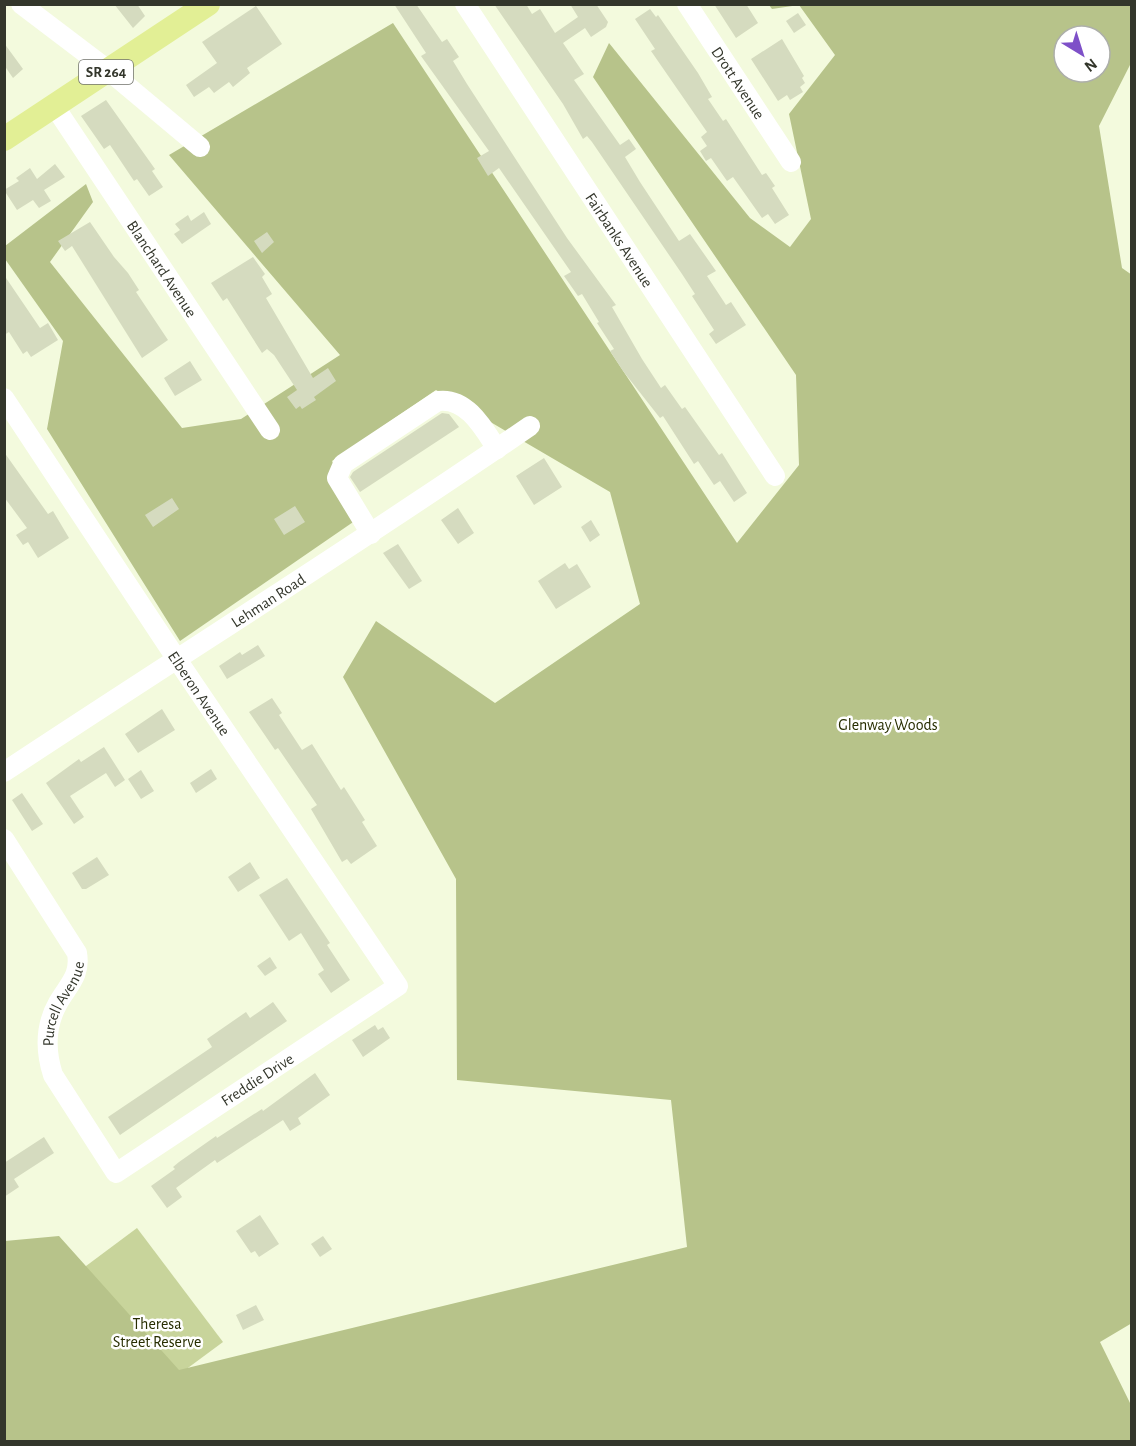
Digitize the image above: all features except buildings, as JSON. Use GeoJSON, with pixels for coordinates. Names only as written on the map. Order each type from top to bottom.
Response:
{"type":"FeatureCollection","features":[{"type":"Feature","properties":{"kind":"main road","name":"SR 264"},"geometry":{"type":"LineString","coordinates":[[4,139],[207,5]]}},
{"type":"Feature","properties":{"kind":"street"},"geometry":{"type":"LineString","coordinates":[[21,4],[108,70],[200,147]]}},
{"type":"Feature","properties":{"kind":"street","name":"Fairbanks Avenue"},"geometry":{"type":"LineString","coordinates":[[465,4],[775,476]]}},
{"type":"Feature","properties":{"kind":"street","name":"Drott Avenue"},"geometry":{"type":"LineString","coordinates":[[687,4],[791,162]]}},
{"type":"Feature","properties":{"kind":"street","name":"Blanchard Avenue"},"geometry":{"type":"LineString","coordinates":[[55,106],[270,430]]}},
{"type":"Feature","properties":{"kind":"street","name":"Elberon Avenue"},"geometry":{"type":"LineString","coordinates":[[4,398],[176,658],[398,986]]}},
{"type":"Feature","properties":{"kind":"street"},"geometry":{"type":"LineString","coordinates":[[371,534],[337,478],[343,464],[438,401],[446,400],[457,403],[475,417],[497,449]]}},
{"type":"Feature","properties":{"kind":"street","name":"Lehman Road"},"geometry":{"type":"LineString","coordinates":[[4,772],[176,658],[371,534],[530,426]]}},
{"type":"Feature","properties":{"kind":"street","name":"Purcell Avenue"},"geometry":{"type":"LineString","coordinates":[[4,839],[77,953],[77,972],[52,1015],[47,1045],[49,1060],[53,1075],[116,1173]]}},
{"type":"Feature","properties":{"kind":"street","name":"Freddie Drive"},"geometry":{"type":"LineString","coordinates":[[116,1173],[398,986]]}},
{"type":"Feature","properties":{"kind":"green space"},"geometry":{"type":"Polygon","coordinates":[[[769,5],[799,5],[772,9],[769,5]]]}},
{"type":"Feature","properties":{"kind":"green space","name":"Glenway Woods"},"geometry":{"type":"Polygon","coordinates":[[[799,5],[1131,5],[1131,63],[1099,126],[1122,268],[1132,275],[1132,1323],[1100,1342],[1131,1405],[1131,1441],[5,1442],[5,1241],[59,1236],[179,1370],[687,1247],[671,1100],[457,1080],[456,879],[343,677],[376,621],[495,703],[640,604],[610,492],[436,390],[332,461],[359,518],[180,641],[47,429],[63,341],[5,259],[5,246],[86,184],[93,202],[50,262],[182,428],[241,419],[340,355],[169,155],[393,23],[737,543],[799,465],[796,375],[593,77],[609,43],[750,218],[790,247],[811,219],[789,114],[835,55],[799,5]]]}},
{"type":"Feature","properties":{"kind":"green space","name":"Theresa Street Reserve"},"geometry":{"type":"Polygon","coordinates":[[[137,1228],[223,1342],[89,1441],[5,1442],[82,1269],[137,1228]]]}}]}
